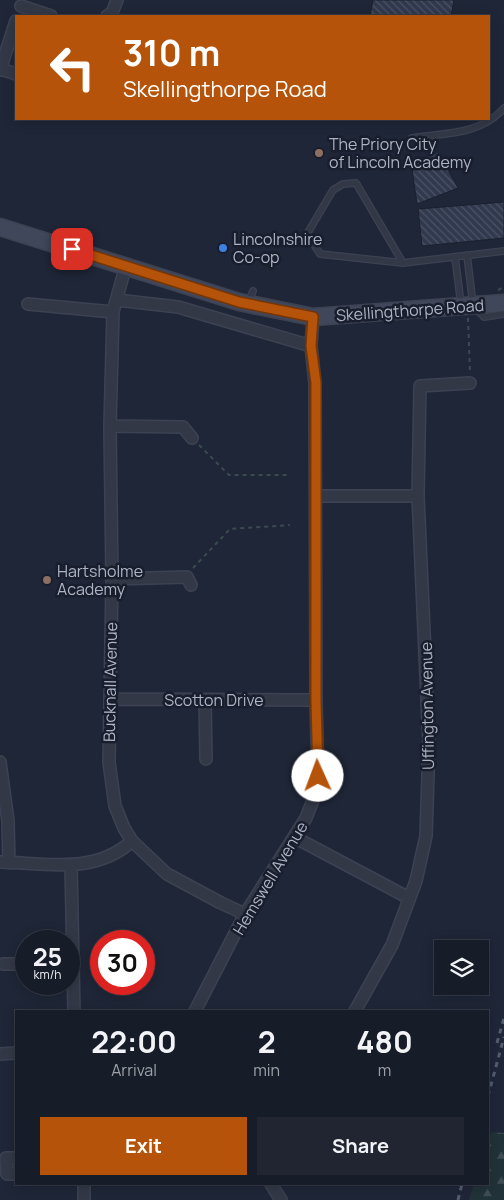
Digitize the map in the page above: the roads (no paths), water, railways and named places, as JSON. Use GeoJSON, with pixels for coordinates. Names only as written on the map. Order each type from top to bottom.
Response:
{"type":"FeatureCollection","features":[{"type":"Feature","properties":{"kind":"main road","name":"Skellingthorpe Road"},"geometry":{"type":"LineString","coordinates":[[0,227],[126,265],[251,297],[313,317],[468,308],[504,303]]}},
{"type":"Feature","properties":{"kind":"street"},"geometry":{"type":"LineString","coordinates":[[109,15],[117,0]]}},
{"type":"Feature","properties":{"kind":"street"},"geometry":{"type":"LineString","coordinates":[[21,7],[48,15]]}},
{"type":"Feature","properties":{"kind":"street"},"geometry":{"type":"LineString","coordinates":[[15,24],[0,69],[15,74]]}},
{"type":"Feature","properties":{"kind":"street","name":"Bucknall Avenue"},"geometry":{"type":"LineString","coordinates":[[126,265],[113,312],[110,426],[112,699],[109,762],[115,806],[124,828],[132,841],[167,874],[221,904],[245,914]]}},
{"type":"Feature","properties":{"kind":"street"},"geometry":{"type":"LineString","coordinates":[[117,300],[178,307],[311,346]]}},
{"type":"Feature","properties":{"kind":"street"},"geometry":{"type":"LineString","coordinates":[[28,304],[113,312]]}},
{"type":"Feature","properties":{"kind":"street","name":"Hemswell Avenue"},"geometry":{"type":"LineString","coordinates":[[196,1010],[245,914],[306,818],[315,795],[318,776],[314,433],[316,383],[311,346],[313,317]]}},
{"type":"Feature","properties":{"kind":"street","name":"Uffington Avenue"},"geometry":{"type":"LineString","coordinates":[[356,1010],[392,945],[416,881],[426,836],[428,685],[418,496],[420,386],[470,383]]}},
{"type":"Feature","properties":{"kind":"street"},"geometry":{"type":"LineString","coordinates":[[110,426],[183,427],[192,418]]}},
{"type":"Feature","properties":{"kind":"street"},"geometry":{"type":"LineString","coordinates":[[183,427],[192,438]]}},
{"type":"Feature","properties":{"kind":"street"},"geometry":{"type":"LineString","coordinates":[[316,496],[418,496]]}},
{"type":"Feature","properties":{"kind":"street"},"geometry":{"type":"LineString","coordinates":[[112,579],[190,577]]}},
{"type":"Feature","properties":{"kind":"street","name":"Scotton Drive"},"geometry":{"type":"LineString","coordinates":[[112,699],[316,700]]}},
{"type":"Feature","properties":{"kind":"street"},"geometry":{"type":"LineString","coordinates":[[205,700],[206,759]]}},
{"type":"Feature","properties":{"kind":"street"},"geometry":{"type":"LineString","coordinates":[[0,762],[8,821],[5,862],[71,866],[102,859],[123,850],[132,841]]}},
{"type":"Feature","properties":{"kind":"street"},"geometry":{"type":"LineString","coordinates":[[294,837],[409,898]]}},
{"type":"Feature","properties":{"kind":"street"},"geometry":{"type":"LineString","coordinates":[[71,866],[71,930]]}},
{"type":"Feature","properties":{"kind":"street"},"geometry":{"type":"LineString","coordinates":[[3,964],[15,964]]}},
{"type":"Feature","properties":{"kind":"street"},"geometry":{"type":"LineString","coordinates":[[73,995],[74,1010]]}},
{"type":"Feature","properties":{"kind":"street"},"geometry":{"type":"LineString","coordinates":[[0,1054],[15,1053]]}},
{"type":"Feature","properties":{"kind":"street"},"geometry":{"type":"LineString","coordinates":[[15,1158],[6,1158],[7,1174],[15,1174]]}},
{"type":"Feature","properties":{"kind":"street"},"geometry":{"type":"LineString","coordinates":[[84,1185],[84,1200]]}},
{"type":"Feature","properties":{"kind":"street"},"geometry":{"type":"LineString","coordinates":[[272,1185],[281,1200]]}},
{"type":"Feature","properties":{"kind":"lane"},"geometry":{"type":"LineString","coordinates":[[490,119],[504,108]]}},
{"type":"Feature","properties":{"kind":"lane"},"geometry":{"type":"LineString","coordinates":[[412,138],[463,131],[482,126],[489,120]]}},
{"type":"Feature","properties":{"kind":"lane"},"geometry":{"type":"LineString","coordinates":[[403,262],[356,183],[343,184],[333,190],[307,234],[320,254],[403,262],[504,251]]}},
{"type":"Feature","properties":{"kind":"lane"},"geometry":{"type":"LineString","coordinates":[[467,256],[468,308]]}},
{"type":"Feature","properties":{"kind":"lane"},"geometry":{"type":"LineString","coordinates":[[456,257],[468,308],[484,317],[504,314]]}},
{"type":"Feature","properties":{"kind":"railway"},"geometry":{"type":"LineString","coordinates":[[497,1043],[504,1018]]}},
{"type":"Feature","properties":{"kind":"railway"},"geometry":{"type":"LineString","coordinates":[[489,1092],[504,1037]]}},
{"type":"Feature","properties":{"kind":"railway"},"geometry":{"type":"LineString","coordinates":[[458,1200],[462,1185]]}},
{"type":"Feature","properties":{"kind":"place","name":"The Priory City of Lincoln Academy"},"geometry":{"type":"Point","coordinates":[319,153]}},
{"type":"Feature","properties":{"kind":"place","name":"Lincolnshire Co-op"},"geometry":{"type":"Point","coordinates":[223,248]}},
{"type":"Feature","properties":{"kind":"place","name":"Hartsholme Academy"},"geometry":{"type":"Point","coordinates":[47,580]}}]}
